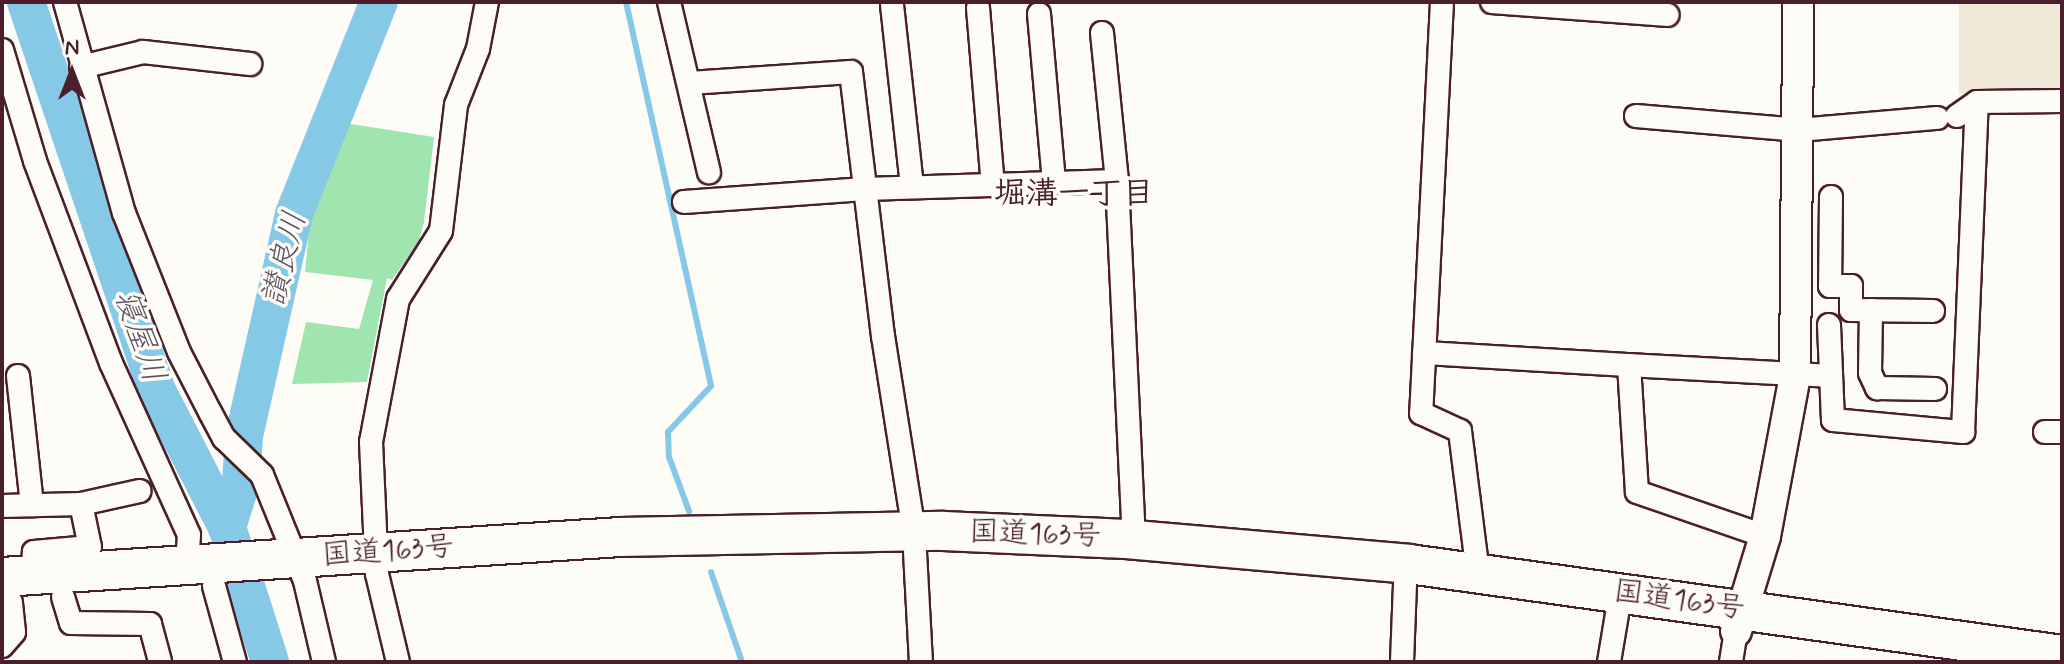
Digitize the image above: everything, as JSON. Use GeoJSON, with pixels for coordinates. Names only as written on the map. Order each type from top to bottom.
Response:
{"type":"FeatureCollection","features":[{"type":"Feature","properties":{"kind":"highway","name":"国道163号"},"geometry":{"type":"LineString","coordinates":[[22,591],[201,570],[377,563],[636,536],[915,542],[1134,539],[1478,573],[1738,635],[2062,655]]}},
{"type":"Feature","properties":{"kind":"highway","name":"国道163号"},"geometry":{"type":"LineString","coordinates":[[915,542],[1125,555],[1405,583],[1738,635],[1962,662]]}},
{"type":"Feature","properties":{"kind":"street"},"geometry":{"type":"LineString","coordinates":[[65,2],[124,213],[179,352],[224,438],[262,475],[297,566],[324,662]]}},
{"type":"Feature","properties":{"kind":"street"},"geometry":{"type":"LineString","coordinates":[[398,662],[377,563],[371,442],[398,299],[441,231],[456,105],[478,49],[487,2]]}},
{"type":"Feature","properties":{"kind":"street"},"geometry":{"type":"LineString","coordinates":[[669,2],[709,172]]}},
{"type":"Feature","properties":{"kind":"street"},"geometry":{"type":"LineString","coordinates":[[1442,2],[1421,413],[1460,431],[1478,573]]}},
{"type":"Feature","properties":{"kind":"street"},"geometry":{"type":"LineString","coordinates":[[1492,2],[1668,15]]}},
{"type":"Feature","properties":{"kind":"street"},"geometry":{"type":"LineString","coordinates":[[1738,635],[1765,536],[1795,375],[1798,2]]}},
{"type":"Feature","properties":{"kind":"street"},"geometry":{"type":"LineString","coordinates":[[892,5],[912,187]]}},
{"type":"Feature","properties":{"kind":"street"},"geometry":{"type":"LineString","coordinates":[[978,8],[993,185]]}},
{"type":"Feature","properties":{"kind":"street"},"geometry":{"type":"LineString","coordinates":[[1039,14],[1054,183]]}},
{"type":"Feature","properties":{"kind":"street"},"geometry":{"type":"LineString","coordinates":[[1102,33],[1117,181],[1134,539]]}},
{"type":"Feature","properties":{"kind":"street"},"geometry":{"type":"LineString","coordinates":[[2,50],[35,161],[111,363],[189,535],[235,662]]}},
{"type":"Feature","properties":{"kind":"street"},"geometry":{"type":"LineString","coordinates":[[81,67],[143,52],[250,64]]}},
{"type":"Feature","properties":{"kind":"street"},"geometry":{"type":"LineString","coordinates":[[690,83],[851,72],[915,542],[921,662]]}},
{"type":"Feature","properties":{"kind":"street"},"geometry":{"type":"LineString","coordinates":[[1636,116],[1799,130],[1947,117],[1977,102],[2062,101]]}},
{"type":"Feature","properties":{"kind":"street"},"geometry":{"type":"LineString","coordinates":[[1829,325],[1833,420],[1963,432],[1977,102]]}},
{"type":"Feature","properties":{"kind":"street"},"geometry":{"type":"LineString","coordinates":[[684,202],[865,189],[1117,181]]}},
{"type":"Feature","properties":{"kind":"street"},"geometry":{"type":"LineString","coordinates":[[1830,286],[1831,197]]}},
{"type":"Feature","properties":{"kind":"street"},"geometry":{"type":"LineString","coordinates":[[1797,287],[1851,286],[1851,310],[1933,311]]}},
{"type":"Feature","properties":{"kind":"street"},"geometry":{"type":"LineString","coordinates":[[1871,310],[1870,373],[1877,388],[1935,389]]}},
{"type":"Feature","properties":{"kind":"street"},"geometry":{"type":"LineString","coordinates":[[1424,353],[1831,376]]}},
{"type":"Feature","properties":{"kind":"street"},"geometry":{"type":"LineString","coordinates":[[1629,365],[1637,492],[1765,536]]}},
{"type":"Feature","properties":{"kind":"street"},"geometry":{"type":"LineString","coordinates":[[18,376],[12,409],[32,505]]}},
{"type":"Feature","properties":{"kind":"street"},"geometry":{"type":"LineString","coordinates":[[2,506],[81,504],[140,491]]}},
{"type":"Feature","properties":{"kind":"street"},"geometry":{"type":"LineString","coordinates":[[6,662],[2,647],[14,632],[34,552],[90,547],[81,504]]}},
{"type":"Feature","properties":{"kind":"street"},"geometry":{"type":"LineString","coordinates":[[1402,662],[1405,583]]}},
{"type":"Feature","properties":{"kind":"street"},"geometry":{"type":"LineString","coordinates":[[22,591],[71,623],[150,624],[160,662]]}},
{"type":"Feature","properties":{"kind":"street"},"geometry":{"type":"LineString","coordinates":[[1609,662],[1617,614]]}},
{"type":"Feature","properties":{"kind":"shaded area"},"geometry":{"type":"Polygon","coordinates":[[[1959,2],[2062,2],[2062,94],[1959,94],[1959,2]]]}},
{"type":"Feature","properties":{"kind":"green space"},"geometry":{"type":"Polygon","coordinates":[[[345,123],[434,137],[424,222],[419,241],[392,280],[387,278],[367,382],[292,384],[306,322],[359,329],[373,280],[305,272],[311,209],[345,123]]]}},
{"type":"Feature","properties":{"kind":"waterway","name":"寝屋川"},"geometry":{"type":"LineString","coordinates":[[26,2],[156,389],[227,527],[270,662]]}},
{"type":"Feature","properties":{"kind":"waterway","name":"讃良川"},"geometry":{"type":"LineString","coordinates":[[227,527],[241,483],[244,436],[294,214],[379,2]]}},
{"type":"Feature","properties":{"kind":"waterway"},"geometry":{"type":"LineString","coordinates":[[626,2],[711,386],[668,432],[669,457],[689,511]]}},
{"type":"Feature","properties":{"kind":"waterway"},"geometry":{"type":"LineString","coordinates":[[711,572],[742,662]]}},
{"type":"Feature","properties":{"kind":"district","name":"堀溝一丁目"},"geometry":{"type":"Point","coordinates":[1074,194]}}]}
